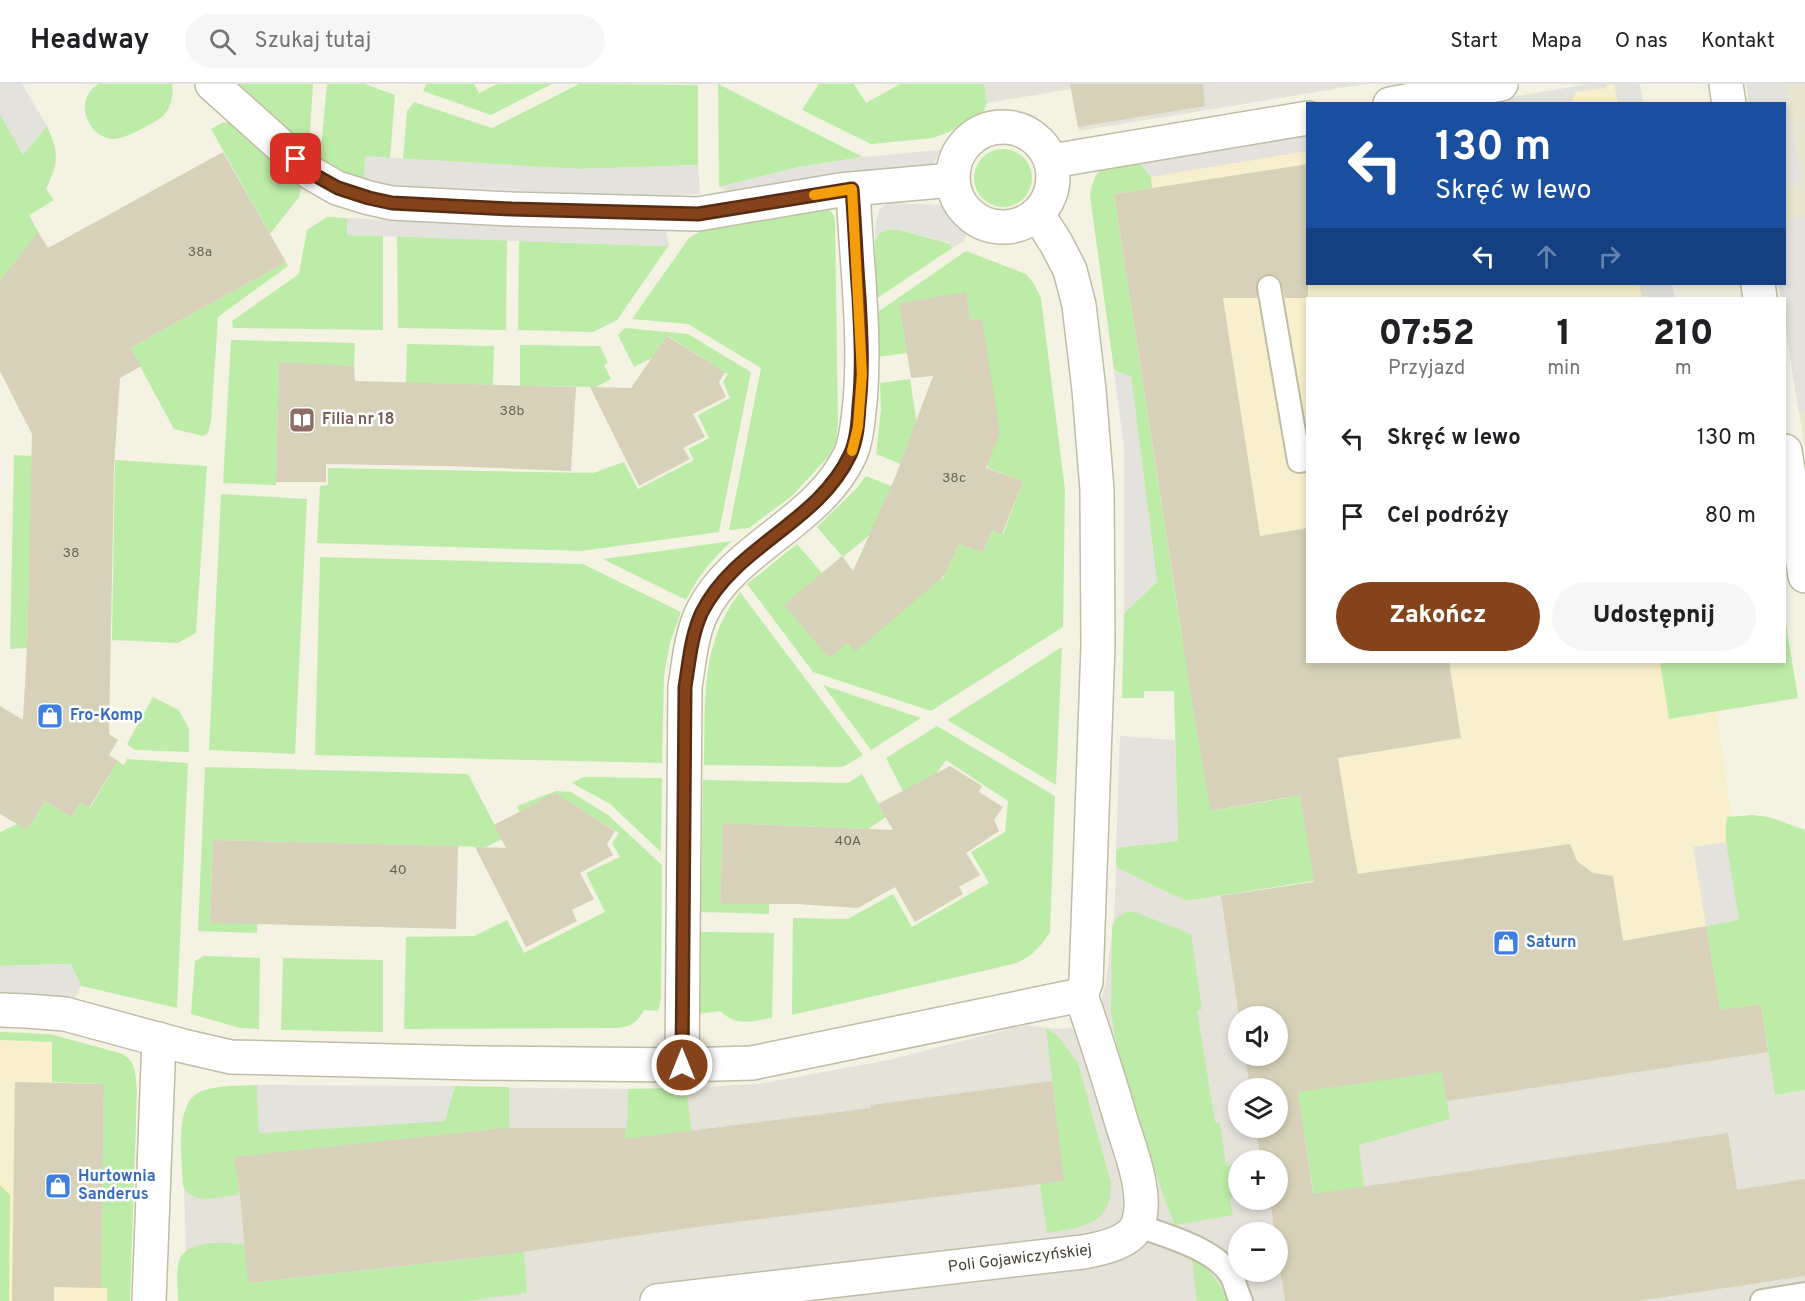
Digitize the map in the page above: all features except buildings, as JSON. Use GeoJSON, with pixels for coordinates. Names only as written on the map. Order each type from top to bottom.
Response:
{"type":"FeatureCollection","features":[{"type":"Feature","properties":{"kind":"street"},"geometry":{"type":"LineString","coordinates":[[213,84],[311,173],[338,188],[392,203],[698,214],[852,189],[952,180]]}},
{"type":"Feature","properties":{"kind":"street"},"geometry":{"type":"LineString","coordinates":[[1401,102],[1501,84]]}},
{"type":"Feature","properties":{"kind":"street"},"geometry":{"type":"LineString","coordinates":[[1726,84],[1729,102]]}},
{"type":"Feature","properties":{"kind":"street"},"geometry":{"type":"LineString","coordinates":[[1052,161],[1306,118]]}},
{"type":"Feature","properties":{"kind":"street"},"geometry":{"type":"LineString","coordinates":[[1002,126],[1018,128],[1033,136],[1044,147],[1052,161],[1053,190],[1047,204],[1038,215],[1024,224],[1009,228],[992,227],[977,220],[964,210],[956,196],[952,180],[954,164],[961,149],[972,137],[986,129],[1002,126]]}},
{"type":"Feature","properties":{"kind":"street"},"geometry":{"type":"LineString","coordinates":[[682,1065],[685,687],[692,643],[701,614],[714,591],[732,572],[811,507],[837,479],[851,453],[858,427],[862,374],[852,189]]}},
{"type":"Feature","properties":{"kind":"street"},"geometry":{"type":"LineString","coordinates":[[1038,215],[1070,270],[1079,304],[1089,390],[1097,490],[1098,645],[1086,982],[1081,995],[1137,1174],[1141,1202],[1137,1226]]}},
{"type":"Feature","properties":{"kind":"street"},"geometry":{"type":"LineString","coordinates":[[1786,457],[1805,576]]}},
{"type":"Feature","properties":{"kind":"street"},"geometry":{"type":"LineString","coordinates":[[0,1010],[65,1014],[231,1057],[682,1065],[752,1063],[1081,995]]}},
{"type":"Feature","properties":{"kind":"street"},"geometry":{"type":"LineString","coordinates":[[149,1301],[159,1039]]}},
{"type":"Feature","properties":{"kind":"street","name":"Poli Gojawiczyńskiej"},"geometry":{"type":"LineString","coordinates":[[657,1301],[1083,1252],[1108,1247],[1128,1236],[1137,1226]]}},
{"type":"Feature","properties":{"kind":"lane"},"geometry":{"type":"LineString","coordinates":[[1269,287],[1299,461],[1306,459]]}},
{"type":"Feature","properties":{"kind":"lane"},"geometry":{"type":"LineString","coordinates":[[1137,1226],[1187,1243],[1213,1257],[1231,1275],[1241,1301]]}},
{"type":"Feature","properties":{"kind":"lane"},"geometry":{"type":"LineString","coordinates":[[1762,1301],[1805,1294]]}},
{"type":"Feature","properties":{"kind":"shaded area"},"geometry":{"type":"Polygon","coordinates":[[[0,84],[22,84],[47,126],[23,155],[0,114],[0,84]]]}},
{"type":"Feature","properties":{"kind":"shaded area"},"geometry":{"type":"Polygon","coordinates":[[[984,84],[1365,84],[1079,131],[1071,89],[987,103],[984,84]]]}},
{"type":"Feature","properties":{"kind":"shaded area"},"geometry":{"type":"Polygon","coordinates":[[[1589,84],[1640,84],[1643,102],[1484,102],[1589,84]]]}},
{"type":"Feature","properties":{"kind":"shaded area"},"geometry":{"type":"Polygon","coordinates":[[[1589,84],[1607,84],[1607,88],[1576,92],[1572,102],[1484,102],[1589,84]]]}},
{"type":"Feature","properties":{"kind":"shaded area"},"geometry":{"type":"Polygon","coordinates":[[[1614,84],[1640,84],[1643,102],[1618,102],[1614,84]]]}},
{"type":"Feature","properties":{"kind":"shaded area"},"geometry":{"type":"Polygon","coordinates":[[[1746,84],[1805,84],[1805,449],[1786,331],[1786,297],[1781,297],[1778,285],[1786,285],[1786,102],[1749,102],[1746,84]]]}},
{"type":"Feature","properties":{"kind":"shaded area"},"geometry":{"type":"Polygon","coordinates":[[[1746,84],[1785,84],[1802,183],[1786,186],[1786,102],[1749,102],[1746,84]]]}},
{"type":"Feature","properties":{"kind":"shaded area"},"geometry":{"type":"Polygon","coordinates":[[[1306,131],[1306,151],[1151,177],[1137,159],[1306,131]]]}},
{"type":"Feature","properties":{"kind":"shaded area"},"geometry":{"type":"Polygon","coordinates":[[[1306,132],[1306,285],[1672,285],[1675,297],[1306,297],[1306,619],[1182,638],[1114,194],[1152,188],[1151,177],[1306,132]]]}},
{"type":"Feature","properties":{"kind":"shaded area"},"geometry":{"type":"Polygon","coordinates":[[[940,150],[933,166],[740,197],[719,187],[799,167],[863,157],[940,150]]]}},
{"type":"Feature","properties":{"kind":"shaded area"},"geometry":{"type":"Polygon","coordinates":[[[365,156],[579,169],[698,165],[700,194],[637,196],[364,184],[365,156]]]}},
{"type":"Feature","properties":{"kind":"shaded area"},"geometry":{"type":"Polygon","coordinates":[[[888,203],[943,205],[967,231],[964,241],[952,248],[951,243],[888,229],[880,233],[875,240],[875,226],[880,209],[888,203]]]}},
{"type":"Feature","properties":{"kind":"shaded area"},"geometry":{"type":"Polygon","coordinates":[[[1805,216],[1805,412],[1799,413],[1786,331],[1786,297],[1781,297],[1778,285],[1786,285],[1786,220],[1805,216]]]}},
{"type":"Feature","properties":{"kind":"shaded area"},"geometry":{"type":"Polygon","coordinates":[[[347,218],[654,229],[665,227],[669,245],[347,235],[347,218]]]}},
{"type":"Feature","properties":{"kind":"shaded area"},"geometry":{"type":"Polygon","coordinates":[[[1639,285],[1672,285],[1675,297],[1642,297],[1639,285]]]}},
{"type":"Feature","properties":{"kind":"shaded area"},"geometry":{"type":"Polygon","coordinates":[[[1114,371],[1131,376],[1157,582],[1124,613],[1124,448],[1114,371]]]}},
{"type":"Feature","properties":{"kind":"shaded area"},"geometry":{"type":"Polygon","coordinates":[[[1322,663],[1660,663],[1669,719],[1716,712],[1761,1004],[1506,1042],[1267,889],[1358,874],[1279,670],[1322,663]]]}},
{"type":"Feature","properties":{"kind":"shaded area"},"geometry":{"type":"Polygon","coordinates":[[[1120,736],[1175,740],[1178,841],[1121,847],[1116,850],[1120,736]]]}},
{"type":"Feature","properties":{"kind":"shaded area"},"geometry":{"type":"Polygon","coordinates":[[[1726,842],[1739,920],[1706,926],[1693,847],[1726,842]]]}},
{"type":"Feature","properties":{"kind":"shaded area"},"geometry":{"type":"Polygon","coordinates":[[[1116,865],[1186,901],[1267,889],[1506,1042],[1761,1004],[1775,1095],[1805,1090],[1805,1301],[178,1301],[178,1265],[180,1257],[186,1251],[182,1119],[190,1099],[200,1092],[214,1088],[257,1085],[628,1089],[758,1084],[889,1060],[1025,1025],[1058,1029],[1074,1027],[1086,1021],[1093,1013],[1102,999],[1114,921],[1116,865]]]}},
{"type":"Feature","properties":{"kind":"shaded area"},"geometry":{"type":"Polygon","coordinates":[[[71,964],[81,986],[74,999],[0,1000],[0,966],[71,964]]]}},
{"type":"Feature","properties":{"kind":"shaded area"},"geometry":{"type":"Polygon","coordinates":[[[0,1032],[50,1034],[123,1054],[116,1301],[0,1301],[0,1032]]]}},
{"type":"Feature","properties":{"kind":"shaded area"},"geometry":{"type":"Polygon","coordinates":[[[257,1085],[455,1086],[445,1121],[259,1133],[257,1085]]]}},
{"type":"Feature","properties":{"kind":"green space"},"geometry":{"type":"Polygon","coordinates":[[[99,84],[172,84],[173,92],[164,115],[140,130],[113,139],[97,133],[87,119],[85,103],[87,97],[99,84]]]}},
{"type":"Feature","properties":{"kind":"green space"},"geometry":{"type":"Polygon","coordinates":[[[237,84],[313,84],[309,148],[237,84]]]}},
{"type":"Feature","properties":{"kind":"green space"},"geometry":{"type":"Polygon","coordinates":[[[327,84],[365,84],[395,95],[390,158],[365,157],[364,184],[334,171],[320,158],[327,84]]]}},
{"type":"Feature","properties":{"kind":"green space"},"geometry":{"type":"Polygon","coordinates":[[[427,84],[474,84],[479,93],[497,84],[552,84],[491,115],[423,91],[427,84]]]}},
{"type":"Feature","properties":{"kind":"green space"},"geometry":{"type":"Polygon","coordinates":[[[579,84],[698,85],[698,165],[579,169],[403,159],[407,111],[414,102],[492,128],[579,84]]]}},
{"type":"Feature","properties":{"kind":"green space"},"geometry":{"type":"Polygon","coordinates":[[[718,84],[863,157],[799,167],[719,187],[718,84]]]}},
{"type":"Feature","properties":{"kind":"green space"},"geometry":{"type":"Polygon","coordinates":[[[819,84],[854,84],[866,103],[900,84],[984,84],[987,103],[983,113],[933,138],[871,144],[802,110],[819,84]]]}},
{"type":"Feature","properties":{"kind":"green space"},"geometry":{"type":"Polygon","coordinates":[[[0,114],[23,154],[47,126],[54,144],[56,158],[46,189],[54,200],[29,215],[40,235],[31,241],[34,248],[12,265],[0,290],[0,114]]]}},
{"type":"Feature","properties":{"kind":"green space"},"geometry":{"type":"Polygon","coordinates":[[[226,122],[236,122],[298,179],[301,188],[299,197],[270,234],[211,129],[226,122]]]}},
{"type":"Feature","properties":{"kind":"green space"},"geometry":{"type":"Polygon","coordinates":[[[1003,149],[1014,151],[1027,162],[1032,178],[1030,189],[1019,202],[1003,207],[992,205],[979,194],[974,178],[976,167],[987,154],[1003,149]]]}},
{"type":"Feature","properties":{"kind":"green space"},"geometry":{"type":"Polygon","coordinates":[[[1137,159],[1151,177],[1152,188],[1114,194],[1182,638],[1306,663],[1322,663],[1279,670],[1309,849],[1352,842],[1358,874],[1186,901],[1116,865],[1116,850],[1121,847],[1178,841],[1174,691],[1144,691],[1144,698],[1122,698],[1124,613],[1157,582],[1131,377],[1114,370],[1090,196],[1095,177],[1111,165],[1137,159]],[[1267,695],[1193,709],[1212,811],[1286,798],[1267,695]]]}},
{"type":"Feature","properties":{"kind":"green space"},"geometry":{"type":"Polygon","coordinates":[[[818,206],[829,209],[835,219],[838,424],[836,441],[829,456],[793,495],[749,528],[729,530],[761,368],[688,324],[632,319],[689,238],[701,231],[818,206]]]}},
{"type":"Feature","properties":{"kind":"green space"},"geometry":{"type":"Polygon","coordinates":[[[327,217],[347,218],[348,235],[383,236],[383,330],[233,328],[232,321],[299,274],[307,230],[327,217]]]}},
{"type":"Feature","properties":{"kind":"green space"},"geometry":{"type":"Polygon","coordinates":[[[888,229],[900,230],[951,244],[952,248],[876,299],[875,240],[880,233],[888,229]]]}},
{"type":"Feature","properties":{"kind":"green space"},"geometry":{"type":"Polygon","coordinates":[[[397,236],[507,240],[506,330],[398,328],[397,236]]]}},
{"type":"Feature","properties":{"kind":"green space"},"geometry":{"type":"Polygon","coordinates":[[[519,241],[669,245],[617,320],[593,332],[518,330],[519,241]]]}},
{"type":"Feature","properties":{"kind":"green space"},"geometry":{"type":"Polygon","coordinates":[[[966,251],[1026,274],[1041,298],[1065,490],[1063,627],[931,711],[813,672],[747,584],[797,544],[822,573],[848,642],[855,651],[931,574],[943,579],[959,544],[983,553],[992,530],[1003,534],[1023,481],[988,468],[982,319],[970,320],[967,293],[899,303],[907,353],[878,357],[872,316],[966,251]]]}},
{"type":"Feature","properties":{"kind":"green space"},"geometry":{"type":"Polygon","coordinates":[[[286,262],[288,266],[218,317],[211,421],[208,433],[203,436],[174,429],[130,348],[286,262]]]}},
{"type":"Feature","properties":{"kind":"green space"},"geometry":{"type":"Polygon","coordinates":[[[625,328],[688,334],[751,372],[719,532],[581,551],[317,543],[320,486],[328,485],[328,468],[593,473],[624,462],[638,489],[694,460],[688,449],[709,438],[698,415],[730,398],[723,382],[728,374],[668,336],[652,358],[634,367],[618,335],[625,328]]]}},
{"type":"Feature","properties":{"kind":"green space"},"geometry":{"type":"Polygon","coordinates":[[[231,340],[355,343],[354,366],[279,364],[276,485],[223,483],[231,340]]]}},
{"type":"Feature","properties":{"kind":"green space"},"geometry":{"type":"Polygon","coordinates":[[[407,344],[494,346],[493,385],[406,383],[407,344]]]}},
{"type":"Feature","properties":{"kind":"green space"},"geometry":{"type":"Polygon","coordinates":[[[520,345],[600,346],[608,363],[604,365],[611,379],[596,387],[520,386],[520,345]]]}},
{"type":"Feature","properties":{"kind":"green space"},"geometry":{"type":"Polygon","coordinates":[[[910,379],[921,450],[913,469],[876,454],[881,410],[880,383],[910,379]]]}},
{"type":"Feature","properties":{"kind":"green space"},"geometry":{"type":"Polygon","coordinates":[[[14,455],[32,456],[27,648],[10,649],[14,455]]]}},
{"type":"Feature","properties":{"kind":"green space"},"geometry":{"type":"Polygon","coordinates":[[[115,460],[207,466],[196,633],[178,643],[112,640],[115,460]]]}},
{"type":"Feature","properties":{"kind":"green space"},"geometry":{"type":"Polygon","coordinates":[[[866,476],[906,492],[900,510],[843,557],[817,527],[866,476]]]}},
{"type":"Feature","properties":{"kind":"green space"},"geometry":{"type":"Polygon","coordinates":[[[221,494],[307,499],[295,754],[209,750],[221,494]]]}},
{"type":"Feature","properties":{"kind":"green space"},"geometry":{"type":"Polygon","coordinates":[[[732,541],[706,568],[686,600],[603,559],[732,541]]]}},
{"type":"Feature","properties":{"kind":"green space"},"geometry":{"type":"Polygon","coordinates":[[[320,557],[583,564],[681,612],[670,643],[664,674],[662,763],[315,755],[320,557]]]}},
{"type":"Feature","properties":{"kind":"green space"},"geometry":{"type":"Polygon","coordinates":[[[740,592],[863,755],[843,767],[704,765],[705,697],[711,653],[717,633],[740,592]]]}},
{"type":"Feature","properties":{"kind":"green space"},"geometry":{"type":"Polygon","coordinates":[[[1786,624],[1798,698],[1669,719],[1660,663],[1786,663],[1786,624]]]}},
{"type":"Feature","properties":{"kind":"green space"},"geometry":{"type":"Polygon","coordinates":[[[1062,647],[1056,785],[947,720],[1062,647]]]}},
{"type":"Feature","properties":{"kind":"green space"},"geometry":{"type":"Polygon","coordinates":[[[823,685],[921,718],[871,750],[823,685]]]}},
{"type":"Feature","properties":{"kind":"green space"},"geometry":{"type":"Polygon","coordinates":[[[153,697],[179,710],[189,729],[189,752],[135,750],[127,744],[153,697]]]}},
{"type":"Feature","properties":{"kind":"green space"},"geometry":{"type":"Polygon","coordinates":[[[937,726],[1055,796],[1050,932],[1034,952],[1013,964],[792,1015],[793,918],[848,919],[893,894],[912,927],[989,883],[971,852],[1005,832],[1008,801],[946,760],[922,794],[908,801],[886,758],[937,726]]]}},
{"type":"Feature","properties":{"kind":"green space"},"geometry":{"type":"Polygon","coordinates":[[[127,759],[188,763],[177,1008],[81,986],[71,964],[0,966],[0,832],[17,824],[27,830],[45,801],[71,817],[80,802],[90,808],[118,761],[124,765],[127,759]]]}},
{"type":"Feature","properties":{"kind":"green space"},"geometry":{"type":"Polygon","coordinates":[[[205,767],[468,774],[502,839],[486,847],[213,840],[210,922],[258,913],[257,933],[198,931],[205,767]]]}},
{"type":"Feature","properties":{"kind":"green space"},"geometry":{"type":"Polygon","coordinates":[[[862,774],[886,817],[868,829],[723,823],[720,903],[754,904],[754,893],[769,893],[769,914],[701,912],[703,780],[848,783],[862,774]]]}},
{"type":"Feature","properties":{"kind":"green space"},"geometry":{"type":"Polygon","coordinates":[[[583,777],[662,778],[661,852],[610,804],[572,783],[583,777]]]}},
{"type":"Feature","properties":{"kind":"green space"},"geometry":{"type":"Polygon","coordinates":[[[556,791],[571,792],[608,815],[662,865],[661,998],[658,1011],[644,1010],[634,1023],[618,1028],[404,1029],[406,937],[474,936],[507,920],[524,953],[605,912],[586,873],[620,857],[612,843],[619,833],[557,795],[527,826],[517,806],[556,791]]]}},
{"type":"Feature","properties":{"kind":"green space"},"geometry":{"type":"Polygon","coordinates":[[[1752,815],[1769,817],[1805,830],[1805,1090],[1775,1095],[1761,1004],[1720,1010],[1706,926],[1739,920],[1727,854],[1727,817],[1752,815]]]}},
{"type":"Feature","properties":{"kind":"green space"},"geometry":{"type":"Polygon","coordinates":[[[1126,912],[1135,912],[1191,934],[1202,1009],[1197,1011],[1215,1122],[1220,1123],[1226,1166],[1228,1166],[1228,1210],[1232,1210],[1233,1215],[1175,1225],[1164,1198],[1115,1036],[1111,1011],[1112,927],[1117,918],[1126,912]]]}},
{"type":"Feature","properties":{"kind":"green space"},"geometry":{"type":"Polygon","coordinates":[[[700,932],[774,933],[772,1018],[744,1022],[726,1016],[720,1011],[697,1014],[700,932]]]}},
{"type":"Feature","properties":{"kind":"green space"},"geometry":{"type":"Polygon","coordinates":[[[204,956],[260,958],[259,1029],[240,1028],[191,1014],[195,961],[204,956]]]}},
{"type":"Feature","properties":{"kind":"green space"},"geometry":{"type":"Polygon","coordinates":[[[283,958],[383,960],[383,1032],[281,1030],[283,958]]]}},
{"type":"Feature","properties":{"kind":"green space"},"geometry":{"type":"Polygon","coordinates":[[[1046,1028],[1057,1035],[1078,1063],[1111,1183],[1106,1208],[1092,1222],[1082,1226],[1047,1233],[1040,1184],[517,1206],[527,1293],[466,1301],[178,1301],[177,1274],[180,1259],[191,1248],[209,1243],[245,1245],[249,1283],[503,1255],[489,1130],[235,1157],[239,1195],[199,1198],[187,1192],[183,1185],[181,1133],[187,1107],[193,1097],[202,1091],[222,1087],[257,1085],[259,1133],[444,1121],[455,1086],[509,1087],[509,1127],[513,1128],[512,1174],[627,1128],[628,1089],[686,1088],[698,1176],[1058,1129],[1046,1028]]]}},
{"type":"Feature","properties":{"kind":"green space"},"geometry":{"type":"Polygon","coordinates":[[[0,1032],[50,1034],[123,1054],[133,1066],[137,1091],[130,1301],[107,1301],[107,1288],[101,1288],[104,1084],[52,1082],[52,1042],[0,1040],[0,1032]]]}},
{"type":"Feature","properties":{"kind":"green space"},"geometry":{"type":"Polygon","coordinates":[[[1441,1067],[1450,1119],[1359,1145],[1364,1187],[1330,1300],[1298,1092],[1441,1067]]]}},
{"type":"Feature","properties":{"kind":"green space"},"geometry":{"type":"Polygon","coordinates":[[[0,1185],[10,1195],[9,1301],[0,1301],[0,1185]]]}},
{"type":"Feature","properties":{"kind":"green space"},"geometry":{"type":"Polygon","coordinates":[[[1192,1259],[1214,1277],[1228,1301],[1197,1301],[1192,1259]]]}},
{"type":"Feature","properties":{"kind":"slow traffic"},"geometry":{"type":"LineString","coordinates":[[814,195],[852,189],[862,374],[858,427],[852,451]]}},
{"type":"Feature","properties":{"kind":"place","name":"Filia nr 18"},"geometry":{"type":"Point","coordinates":[302,420]}},
{"type":"Feature","properties":{"kind":"place","name":"Fro-Komp"},"geometry":{"type":"Point","coordinates":[50,716]}},
{"type":"Feature","properties":{"kind":"place","name":"Saturn"},"geometry":{"type":"Point","coordinates":[1506,943]}},
{"type":"Feature","properties":{"kind":"place","name":"Hurtownia Sanderus"},"geometry":{"type":"Point","coordinates":[58,1186]}},
{"type":"Feature","properties":{"kind":"route"},"geometry":{"type":"LineString","coordinates":[[296,159],[311,173],[338,188],[392,203],[698,214],[852,189],[862,374],[858,427],[851,453],[837,479],[811,507],[732,572],[714,591],[701,614],[692,643],[685,687],[682,1065]]}}]}
